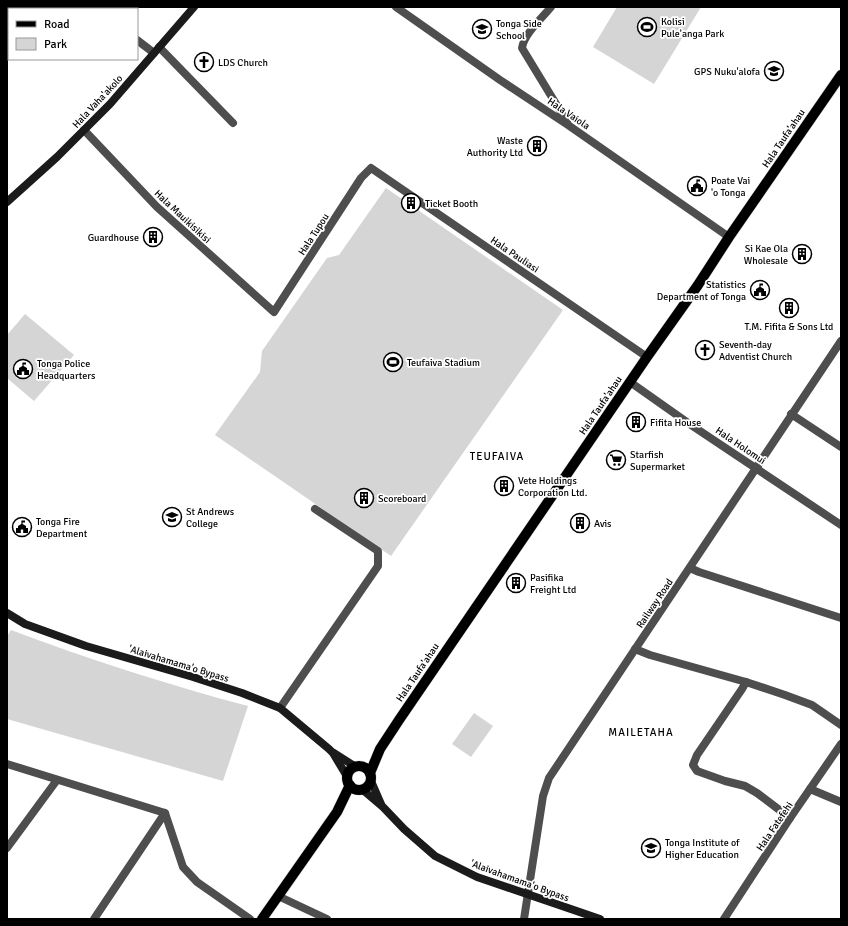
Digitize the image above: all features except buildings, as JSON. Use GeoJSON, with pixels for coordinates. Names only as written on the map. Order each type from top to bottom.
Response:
{"type":"FeatureCollection","features":[{"type":"Feature","properties":{"kind":"main road","name":"Hala Vaha'akolo"},"geometry":{"type":"LineString","coordinates":[[9,197],[57,157],[110,104],[194,7]]}},
{"type":"Feature","properties":{"kind":"main road","name":"Hala Taufa'ahau"},"geometry":{"type":"LineString","coordinates":[[370,777],[380,749],[647,356],[698,285],[841,75]]}},
{"type":"Feature","properties":{"kind":"main road","name":"'Alaivahamama'o Bypass"},"geometry":{"type":"LineString","coordinates":[[7,613],[26,624],[86,646],[193,677],[242,693],[280,708],[333,753],[358,767]]}},
{"type":"Feature","properties":{"kind":"main road","name":"Hala Taufa'ahau"},"geometry":{"type":"LineString","coordinates":[[358,767],[380,749]]}},
{"type":"Feature","properties":{"kind":"main road","name":"'Alaivahamama'o Bypass"},"geometry":{"type":"LineString","coordinates":[[333,753],[349,782]]}},
{"type":"Feature","properties":{"kind":"main road"},"geometry":{"type":"LineString","coordinates":[[262,919],[337,812],[361,790],[369,785],[370,777],[368,770],[358,767],[351,770],[349,782],[337,812]]}},
{"type":"Feature","properties":{"kind":"main road","name":"'Alaivahamama'o Bypass"},"geometry":{"type":"LineString","coordinates":[[370,777],[383,807]]}},
{"type":"Feature","properties":{"kind":"main road"},"geometry":{"type":"LineString","coordinates":[[349,782],[355,789],[361,790]]}},
{"type":"Feature","properties":{"kind":"main road","name":"'Alaivahamama'o Bypass"},"geometry":{"type":"LineString","coordinates":[[361,790],[383,807],[404,829],[435,856],[477,877],[600,919]]}},
{"type":"Feature","properties":{"kind":"street","name":"Hala Vaiola"},"geometry":{"type":"LineString","coordinates":[[396,7],[730,237]]}},
{"type":"Feature","properties":{"kind":"street"},"geometry":{"type":"LineString","coordinates":[[551,7],[523,43],[522,48],[568,125]]}},
{"type":"Feature","properties":{"kind":"street"},"geometry":{"type":"LineString","coordinates":[[138,41],[156,50],[233,123]]}},
{"type":"Feature","properties":{"kind":"street","name":"Hala Mauikisikisi"},"geometry":{"type":"LineString","coordinates":[[84,130],[157,207],[274,312]]}},
{"type":"Feature","properties":{"kind":"street","name":"Hala Tupou"},"geometry":{"type":"LineString","coordinates":[[274,312],[361,178],[371,168]]}},
{"type":"Feature","properties":{"kind":"street","name":"Hala Pauliasi"},"geometry":{"type":"LineString","coordinates":[[371,168],[647,356]]}},
{"type":"Feature","properties":{"kind":"street","name":"Railway Road"},"geometry":{"type":"LineString","coordinates":[[524,919],[543,796],[549,778],[841,341]]}},
{"type":"Feature","properties":{"kind":"street","name":"Hala Holomui"},"geometry":{"type":"LineString","coordinates":[[630,382],[691,425],[841,525]]}},
{"type":"Feature","properties":{"kind":"street"},"geometry":{"type":"LineString","coordinates":[[792,414],[841,447]]}},
{"type":"Feature","properties":{"kind":"street"},"geometry":{"type":"LineString","coordinates":[[280,708],[378,566],[378,551],[315,509]]}},
{"type":"Feature","properties":{"kind":"street"},"geometry":{"type":"LineString","coordinates":[[690,568],[841,618]]}},
{"type":"Feature","properties":{"kind":"street"},"geometry":{"type":"LineString","coordinates":[[635,649],[650,655],[746,682],[812,705],[841,725]]}},
{"type":"Feature","properties":{"kind":"street"},"geometry":{"type":"LineString","coordinates":[[746,682],[697,755],[693,765],[697,771],[745,786],[790,818]]}},
{"type":"Feature","properties":{"kind":"street","name":"Hala Fatefehi"},"geometry":{"type":"LineString","coordinates":[[724,919],[790,818],[841,744]]}},
{"type":"Feature","properties":{"kind":"street"},"geometry":{"type":"LineString","coordinates":[[7,764],[165,813]]}},
{"type":"Feature","properties":{"kind":"street"},"geometry":{"type":"LineString","coordinates":[[7,848],[57,780]]}},
{"type":"Feature","properties":{"kind":"street"},"geometry":{"type":"LineString","coordinates":[[810,789],[841,802]]}},
{"type":"Feature","properties":{"kind":"street"},"geometry":{"type":"LineString","coordinates":[[94,919],[165,813]]}},
{"type":"Feature","properties":{"kind":"street"},"geometry":{"type":"LineString","coordinates":[[165,813],[183,867],[197,882],[250,919]]}},
{"type":"Feature","properties":{"kind":"street"},"geometry":{"type":"LineString","coordinates":[[278,896],[327,919]]}},
{"type":"Feature","properties":{"kind":"green space","name":"Kolisi Pule'anga Park"},"geometry":{"type":"Polygon","coordinates":[[[617,7],[701,7],[654,84],[593,47],[617,7]]]}},
{"type":"Feature","properties":{"kind":"green space","name":"Teufaiva Stadium"},"geometry":{"type":"Polygon","coordinates":[[[386,188],[563,310],[391,556],[215,435],[260,372],[262,351],[327,258],[339,255],[386,188]]]}},
{"type":"Feature","properties":{"kind":"green space"},"geometry":{"type":"Polygon","coordinates":[[[25,314],[74,355],[34,401],[7,378],[7,335],[25,314]]]}},
{"type":"Feature","properties":{"kind":"green space"},"geometry":{"type":"Polygon","coordinates":[[[11,630],[128,671],[248,706],[223,781],[7,719],[7,636],[11,630]]]}},
{"type":"Feature","properties":{"kind":"green space"},"geometry":{"type":"Polygon","coordinates":[[[474,713],[493,726],[471,757],[452,744],[474,713]]]}},
{"type":"Feature","properties":{"kind":"place","name":"Kolisi Pule'anga Park"},"geometry":{"type":"Point","coordinates":[647,27]}},
{"type":"Feature","properties":{"kind":"place","name":"Tonga Side School"},"geometry":{"type":"Point","coordinates":[482,29]}},
{"type":"Feature","properties":{"kind":"place","name":"LDS Church"},"geometry":{"type":"Point","coordinates":[204,62]}},
{"type":"Feature","properties":{"kind":"place","name":"GPS Nuku'alofa"},"geometry":{"type":"Point","coordinates":[774,71]}},
{"type":"Feature","properties":{"kind":"place","name":"Waste Authority Ltd"},"geometry":{"type":"Point","coordinates":[537,146]}},
{"type":"Feature","properties":{"kind":"place","name":"Poate Vai 'o Tonga"},"geometry":{"type":"Point","coordinates":[697,186]}},
{"type":"Feature","properties":{"kind":"place","name":"Ticket Booth"},"geometry":{"type":"Point","coordinates":[411,203]}},
{"type":"Feature","properties":{"kind":"place","name":"Guardhouse"},"geometry":{"type":"Point","coordinates":[153,237]}},
{"type":"Feature","properties":{"kind":"place","name":"Si Kae Ola Wholesale"},"geometry":{"type":"Point","coordinates":[802,254]}},
{"type":"Feature","properties":{"kind":"place","name":"Statistics Department of Tonga"},"geometry":{"type":"Point","coordinates":[760,290]}},
{"type":"Feature","properties":{"kind":"place","name":"T.M. Fifita & Sons Ltd"},"geometry":{"type":"Point","coordinates":[789,308]}},
{"type":"Feature","properties":{"kind":"place","name":"Seventh-day Adventist Church"},"geometry":{"type":"Point","coordinates":[705,350]}},
{"type":"Feature","properties":{"kind":"place","name":"Teufaiva Stadium"},"geometry":{"type":"Point","coordinates":[393,362]}},
{"type":"Feature","properties":{"kind":"place","name":"Tonga Police Headquarters"},"geometry":{"type":"Point","coordinates":[23,369]}},
{"type":"Feature","properties":{"kind":"place","name":"Fifita House"},"geometry":{"type":"Point","coordinates":[636,422]}},
{"type":"Feature","properties":{"kind":"place","name":"Starfish Supermarket"},"geometry":{"type":"Point","coordinates":[616,460]}},
{"type":"Feature","properties":{"kind":"place","name":"Vete Holdings Corporation Ltd."},"geometry":{"type":"Point","coordinates":[504,486]}},
{"type":"Feature","properties":{"kind":"place","name":"Scoreboard"},"geometry":{"type":"Point","coordinates":[364,498]}},
{"type":"Feature","properties":{"kind":"place","name":"St Andrews College"},"geometry":{"type":"Point","coordinates":[172,517]}},
{"type":"Feature","properties":{"kind":"place","name":"Avis"},"geometry":{"type":"Point","coordinates":[580,523]}},
{"type":"Feature","properties":{"kind":"place","name":"Tonga Fire Department"},"geometry":{"type":"Point","coordinates":[22,527]}},
{"type":"Feature","properties":{"kind":"place","name":"Pasifika Freight Ltd"},"geometry":{"type":"Point","coordinates":[516,583]}},
{"type":"Feature","properties":{"kind":"place","name":"Tonga Institute of Higher Education"},"geometry":{"type":"Point","coordinates":[651,848]}},
{"type":"Feature","properties":{"kind":"district","name":"TEUFAIVA"},"geometry":{"type":"Point","coordinates":[497,456]}},
{"type":"Feature","properties":{"kind":"district","name":"MAILETAHA"},"geometry":{"type":"Point","coordinates":[641,732]}}]}
